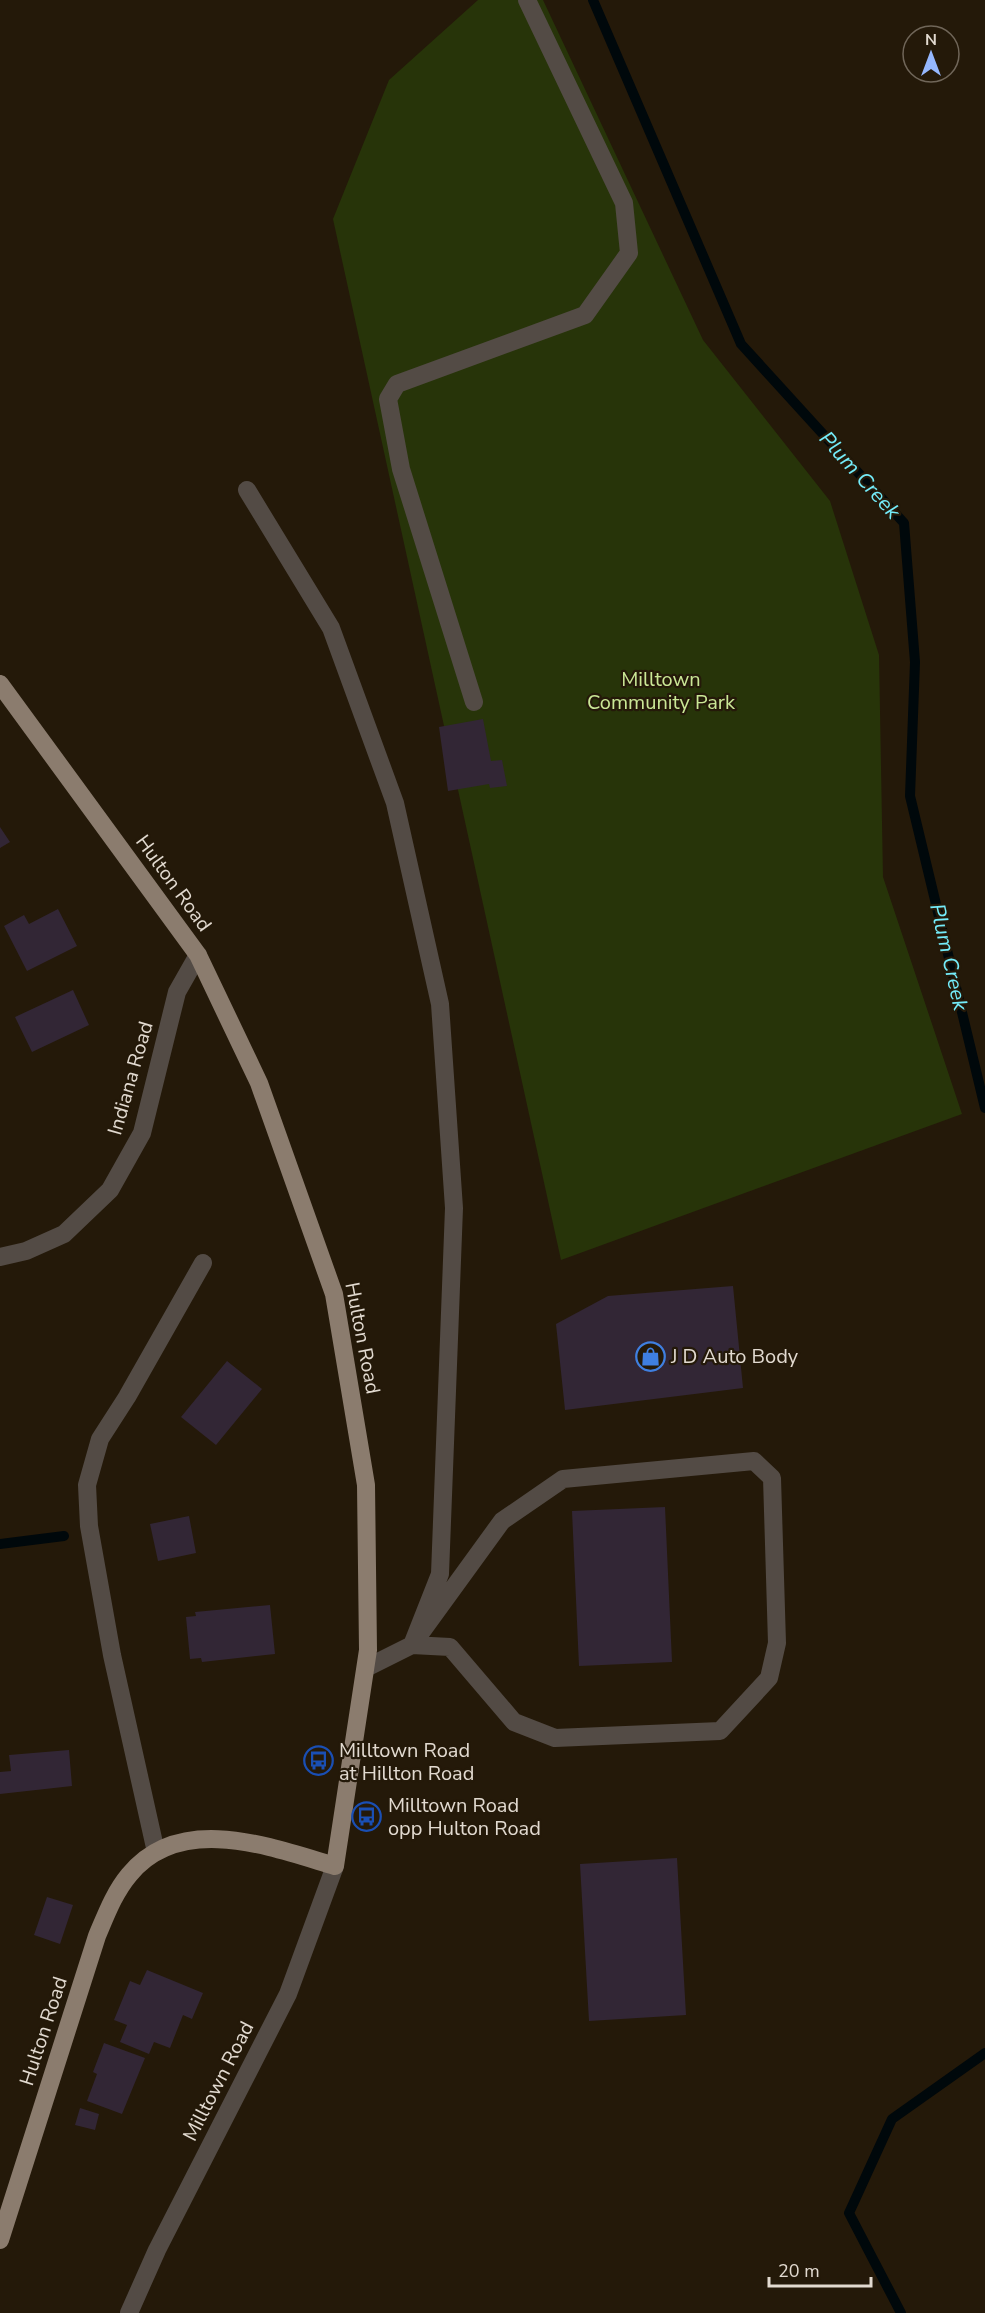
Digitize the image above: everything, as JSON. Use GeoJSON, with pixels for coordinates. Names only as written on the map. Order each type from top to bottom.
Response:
{"type":"FeatureCollection","features":[{"type":"Feature","properties":{"kind":"main road","name":"Hulton Road"},"geometry":{"type":"LineString","coordinates":[[0,684],[198,955],[259,1083],[334,1294],[366,1485],[368,1650],[335,1866],[265,1846],[218,1839],[170,1845],[156,1852],[129,1875],[108,1910],[98,1936],[0,2240]]}},
{"type":"Feature","properties":{"kind":"street"},"geometry":{"type":"LineString","coordinates":[[474,702],[401,469],[388,399],[397,384],[585,315],[629,253],[624,203],[526,0]]}},
{"type":"Feature","properties":{"kind":"street"},"geometry":{"type":"LineString","coordinates":[[247,490],[331,628],[395,802],[440,1004],[454,1208],[440,1575],[412,1645]]}},
{"type":"Feature","properties":{"kind":"street","name":"Indiana Road"},"geometry":{"type":"LineString","coordinates":[[0,1257],[26,1251],[64,1234],[110,1190],[142,1133],[177,992],[198,955]]}},
{"type":"Feature","properties":{"kind":"street"},"geometry":{"type":"LineString","coordinates":[[156,1852],[112,1655],[89,1526],[87,1485],[100,1439],[127,1397],[203,1263]]}},
{"type":"Feature","properties":{"kind":"street"},"geometry":{"type":"LineString","coordinates":[[366,1668],[412,1645],[502,1521],[563,1479],[754,1461],[772,1478],[777,1643],[769,1678],[720,1731],[555,1738],[514,1722],[450,1647],[412,1645]]}},
{"type":"Feature","properties":{"kind":"street","name":"Milltown Road"},"geometry":{"type":"LineString","coordinates":[[129,2313],[157,2250],[288,1994],[335,1866]]}},
{"type":"Feature","properties":{"kind":"green space","name":"Milltown Community Park"},"geometry":{"type":"Polygon","coordinates":[[[478,0],[543,0],[703,340],[830,501],[879,655],[883,877],[962,1114],[561,1260],[333,219],[389,80],[478,0]]]}},
{"type":"Feature","properties":{"kind":"building"},"geometry":{"type":"Polygon","coordinates":[[[483,719],[491,761],[502,760],[507,786],[490,788],[489,784],[448,791],[439,727],[483,719]]]}},
{"type":"Feature","properties":{"kind":"building"},"geometry":{"type":"Polygon","coordinates":[[[0,827],[10,842],[0,848],[0,827]]]}},
{"type":"Feature","properties":{"kind":"building"},"geometry":{"type":"Polygon","coordinates":[[[58,909],[77,946],[27,971],[4,926],[24,915],[29,924],[58,909]]]}},
{"type":"Feature","properties":{"kind":"building"},"geometry":{"type":"Polygon","coordinates":[[[73,990],[89,1025],[32,1052],[15,1017],[73,990]]]}},
{"type":"Feature","properties":{"kind":"building","name":"J D Auto Body"},"geometry":{"type":"Polygon","coordinates":[[[733,1286],[743,1388],[565,1410],[556,1324],[608,1296],[733,1286]]]}},
{"type":"Feature","properties":{"kind":"building"},"geometry":{"type":"Polygon","coordinates":[[[227,1361],[262,1389],[216,1445],[181,1417],[227,1361]]]}},
{"type":"Feature","properties":{"kind":"building"},"geometry":{"type":"Polygon","coordinates":[[[665,1507],[672,1662],[579,1666],[572,1511],[665,1507]]]}},
{"type":"Feature","properties":{"kind":"building"},"geometry":{"type":"Polygon","coordinates":[[[189,1516],[196,1553],[158,1561],[150,1524],[189,1516]]]}},
{"type":"Feature","properties":{"kind":"building"},"geometry":{"type":"Polygon","coordinates":[[[270,1605],[275,1654],[202,1662],[201,1658],[190,1659],[186,1617],[196,1616],[195,1612],[270,1605]]]}},
{"type":"Feature","properties":{"kind":"building"},"geometry":{"type":"Polygon","coordinates":[[[69,1750],[72,1786],[0,1794],[0,1772],[11,1771],[9,1755],[69,1750]]]}},
{"type":"Feature","properties":{"kind":"building"},"geometry":{"type":"Polygon","coordinates":[[[677,1858],[686,2015],[589,2021],[580,1864],[677,1858]]]}},
{"type":"Feature","properties":{"kind":"building"},"geometry":{"type":"Polygon","coordinates":[[[47,1897],[73,1905],[60,1944],[34,1935],[47,1897]]]}},
{"type":"Feature","properties":{"kind":"building"},"geometry":{"type":"Polygon","coordinates":[[[147,1970],[203,1993],[192,2019],[183,2015],[170,2048],[154,2042],[149,2054],[120,2042],[127,2025],[114,2020],[130,1981],[140,1985],[147,1970]]]}},
{"type":"Feature","properties":{"kind":"building"},"geometry":{"type":"Polygon","coordinates":[[[104,2043],[145,2058],[122,2114],[87,2101],[97,2074],[93,2072],[104,2043]]]}},
{"type":"Feature","properties":{"kind":"building"},"geometry":{"type":"Polygon","coordinates":[[[80,2108],[99,2114],[95,2130],[75,2125],[80,2108]]]}},
{"type":"Feature","properties":{"kind":"waterway","name":"Plum Creek"},"geometry":{"type":"LineString","coordinates":[[593,0],[741,344],[904,523],[915,662],[910,796],[985,1108]]}},
{"type":"Feature","properties":{"kind":"waterway"},"geometry":{"type":"LineString","coordinates":[[0,1544],[64,1536]]}},
{"type":"Feature","properties":{"kind":"waterway","name":"Plum Creek"},"geometry":{"type":"LineString","coordinates":[[901,2313],[849,2213],[892,2119],[985,2053]]}},
{"type":"Feature","properties":{"kind":"place","name":"J D Auto Body"},"geometry":{"type":"Point","coordinates":[650,1356]}},
{"type":"Feature","properties":{"kind":"place","name":"Milltown Road at Hillton Road"},"geometry":{"type":"Point","coordinates":[318,1761]}},
{"type":"Feature","properties":{"kind":"place","name":"Milltown Road opp Hulton Road"},"geometry":{"type":"Point","coordinates":[367,1817]}}]}
